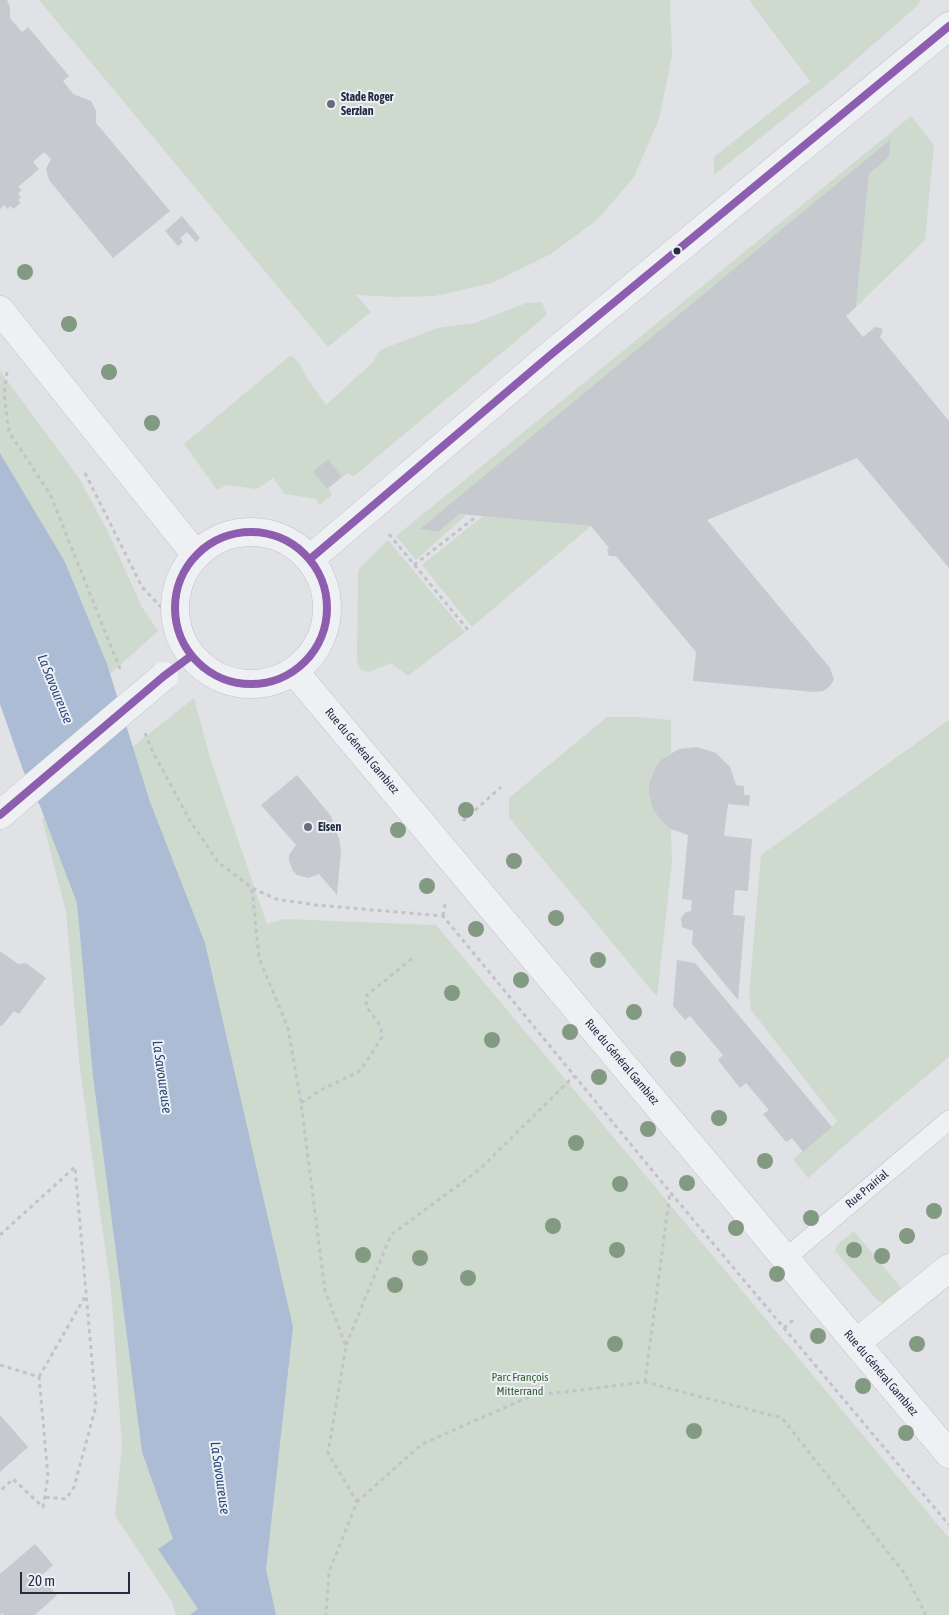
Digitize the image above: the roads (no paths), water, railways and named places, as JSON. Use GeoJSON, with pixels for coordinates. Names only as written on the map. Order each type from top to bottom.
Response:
{"type":"FeatureCollection","features":[{"type":"Feature","properties":{"kind":"street"},"geometry":{"type":"LineString","coordinates":[[310,559],[548,357],[949,26]]}},
{"type":"Feature","properties":{"kind":"street"},"geometry":{"type":"LineString","coordinates":[[0,310],[196,555]]}},
{"type":"Feature","properties":{"kind":"street"},"geometry":{"type":"LineString","coordinates":[[241,532],[266,533],[290,542],[310,559],[323,581],[328,606],[324,631],[313,654],[294,671],[274,681],[251,684],[228,681],[208,672],[191,656],[182,640],[176,623],[175,598],[182,575],[196,555],[216,540],[241,532]]}},
{"type":"Feature","properties":{"kind":"street"},"geometry":{"type":"LineString","coordinates":[[0,815],[164,676],[191,656]]}},
{"type":"Feature","properties":{"kind":"street","name":"Rue du Général Gambiez"},"geometry":{"type":"LineString","coordinates":[[294,671],[949,1454]]}},
{"type":"Feature","properties":{"kind":"street"},"geometry":{"type":"LineString","coordinates":[[856,1343],[949,1268]]}},
{"type":"Feature","properties":{"kind":"lane","name":"Rue Prairial"},"geometry":{"type":"LineString","coordinates":[[786,1258],[949,1120]]}},
{"type":"Feature","properties":{"kind":"water","name":"La Savoureuse"},"geometry":{"type":"Polygon","coordinates":[[[0,453],[65,562],[107,664],[150,802],[205,943],[293,1327],[266,1569],[276,1615],[190,1615],[198,1609],[158,1549],[173,1539],[142,1452],[93,1076],[77,903],[40,806],[23,770],[0,704],[0,453]]]}},
{"type":"Feature","properties":{"kind":"place","name":"Stade Roger Serzian"},"geometry":{"type":"Point","coordinates":[331,104]}},
{"type":"Feature","properties":{"kind":"place","name":"Eisen"},"geometry":{"type":"Point","coordinates":[308,827]}},
{"type":"Feature","properties":{"kind":"park label","name":"Parc François Mitterrand"},"geometry":{"type":"Point","coordinates":[520,1384]}}]}
